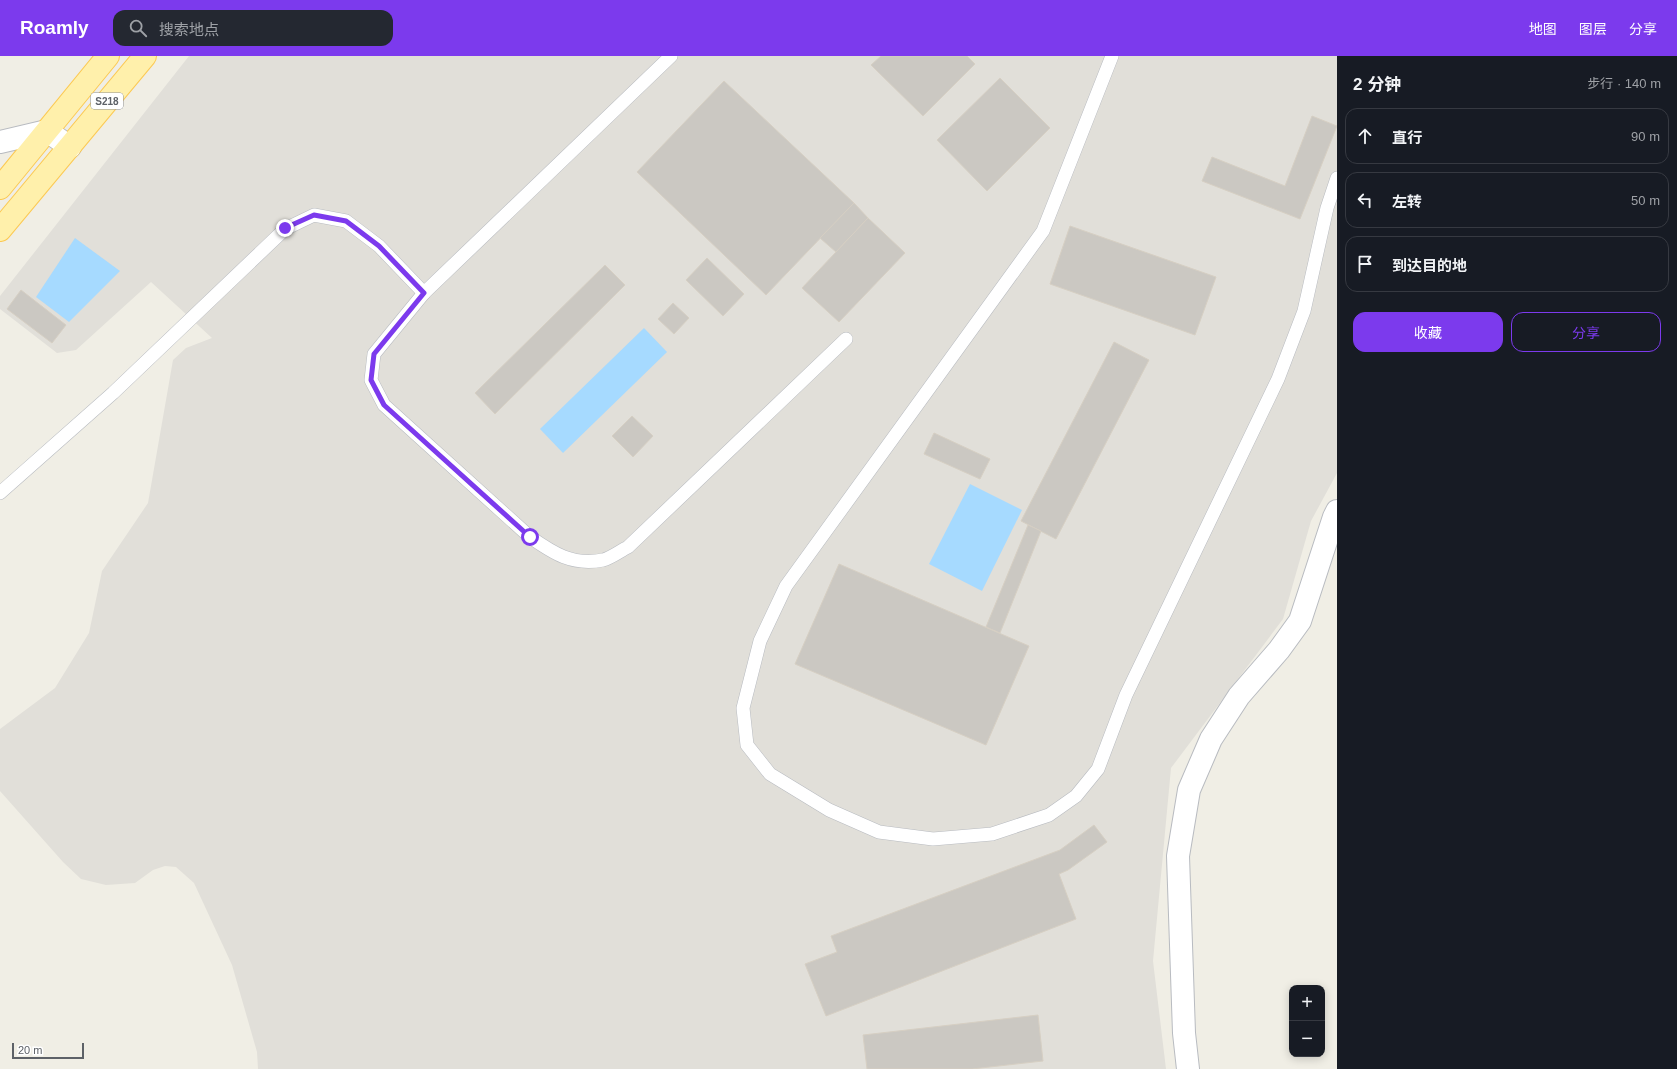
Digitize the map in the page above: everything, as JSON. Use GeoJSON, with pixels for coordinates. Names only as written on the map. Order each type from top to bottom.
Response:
{"type":"FeatureCollection","features":[{"type":"Feature","properties":{"kind":"main road","name":"S218"},"geometry":{"type":"LineString","coordinates":[[0,188],[108,56]]}},
{"type":"Feature","properties":{"kind":"main road","name":"S218"},"geometry":{"type":"LineString","coordinates":[[0,230],[145,56]]}},
{"type":"Feature","properties":{"kind":"street"},"geometry":{"type":"LineString","coordinates":[[0,142],[47,131],[70,147]]}},
{"type":"Feature","properties":{"kind":"street"},"geometry":{"type":"LineString","coordinates":[[1188,1069],[1184,1033],[1178,856],[1189,790],[1210,739],[1239,696],[1279,650],[1300,621],[1337,511]]}},
{"type":"Feature","properties":{"kind":"lane"},"geometry":{"type":"LineString","coordinates":[[671,56],[424,293],[374,354],[371,380],[384,405],[530,537],[554,554],[581,562],[604,560],[628,547],[846,339]]}},
{"type":"Feature","properties":{"kind":"lane"},"geometry":{"type":"LineString","coordinates":[[1112,56],[1042,231],[786,586],[760,641],[743,708],[747,745],[770,774],[829,810],[879,832],[934,839],[992,834],[1048,814],[1076,796],[1094,774],[1098,769],[1126,695],[1278,379],[1304,311],[1327,208],[1337,178]]}},
{"type":"Feature","properties":{"kind":"lane"},"geometry":{"type":"LineString","coordinates":[[0,492],[113,393],[285,228],[306,218],[314,215],[346,221],[379,246],[424,293]]}},
{"type":"Feature","properties":{"kind":"shaded area"},"geometry":{"type":"Polygon","coordinates":[[[189,56],[1337,56],[1337,473],[1311,521],[1283,619],[1171,768],[1153,961],[1166,1069],[258,1069],[257,1052],[232,965],[194,883],[176,867],[165,866],[153,870],[135,883],[106,885],[81,879],[63,862],[0,791],[0,729],[55,688],[89,633],[102,571],[148,503],[173,360],[186,348],[212,338],[151,282],[76,350],[57,353],[0,309],[0,296],[189,56]]]}},
{"type":"Feature","properties":{"kind":"water"},"geometry":{"type":"Polygon","coordinates":[[[75,238],[120,271],[69,322],[36,297],[75,238]]]}},
{"type":"Feature","properties":{"kind":"water"},"geometry":{"type":"Polygon","coordinates":[[[644,328],[667,352],[563,453],[540,429],[644,328]]]}},
{"type":"Feature","properties":{"kind":"water"},"geometry":{"type":"Polygon","coordinates":[[[970,484],[1022,510],[982,591],[929,564],[970,484]]]}},
{"type":"Feature","properties":{"kind":"building"},"geometry":{"type":"Polygon","coordinates":[[[881,56],[967,56],[975,64],[923,116],[871,65],[881,56]]]}},
{"type":"Feature","properties":{"kind":"building"},"geometry":{"type":"Polygon","coordinates":[[[1000,78],[1050,128],[987,191],[937,140],[1000,78]]]}},
{"type":"Feature","properties":{"kind":"building"},"geometry":{"type":"Polygon","coordinates":[[[724,81],[854,203],[766,295],[637,172],[724,81]]]}},
{"type":"Feature","properties":{"kind":"building"},"geometry":{"type":"Polygon","coordinates":[[[1312,116],[1337,126],[1300,219],[1202,181],[1212,157],[1285,186],[1312,116]]]}},
{"type":"Feature","properties":{"kind":"building"},"geometry":{"type":"Polygon","coordinates":[[[854,203],[868,218],[836,252],[820,238],[854,203]]]}},
{"type":"Feature","properties":{"kind":"building"},"geometry":{"type":"Polygon","coordinates":[[[868,218],[905,253],[839,322],[802,288],[868,218]]]}},
{"type":"Feature","properties":{"kind":"building"},"geometry":{"type":"Polygon","coordinates":[[[1070,226],[1216,277],[1195,335],[1050,284],[1070,226]]]}},
{"type":"Feature","properties":{"kind":"building"},"geometry":{"type":"Polygon","coordinates":[[[707,258],[744,294],[723,316],[686,280],[707,258]]]}},
{"type":"Feature","properties":{"kind":"building"},"geometry":{"type":"Polygon","coordinates":[[[605,265],[625,285],[495,414],[475,393],[605,265]]]}},
{"type":"Feature","properties":{"kind":"building"},"geometry":{"type":"Polygon","coordinates":[[[21,290],[66,325],[52,343],[7,309],[21,290]]]}},
{"type":"Feature","properties":{"kind":"building"},"geometry":{"type":"Polygon","coordinates":[[[673,303],[689,318],[674,334],[658,319],[673,303]]]}},
{"type":"Feature","properties":{"kind":"building"},"geometry":{"type":"Polygon","coordinates":[[[1114,342],[1149,360],[1056,539],[1021,521],[1114,342]]]}},
{"type":"Feature","properties":{"kind":"building"},"geometry":{"type":"Polygon","coordinates":[[[632,416],[653,436],[633,457],[612,436],[632,416]]]}},
{"type":"Feature","properties":{"kind":"building"},"geometry":{"type":"Polygon","coordinates":[[[934,433],[990,459],[980,479],[924,454],[934,433]]]}},
{"type":"Feature","properties":{"kind":"building"},"geometry":{"type":"Polygon","coordinates":[[[1028,525],[1041,531],[1000,633],[986,627],[1028,525]]]}},
{"type":"Feature","properties":{"kind":"building"},"geometry":{"type":"Polygon","coordinates":[[[839,564],[1029,646],[986,745],[795,664],[839,564]]]}},
{"type":"Feature","properties":{"kind":"building"},"geometry":{"type":"Polygon","coordinates":[[[1094,825],[1107,842],[1068,870],[1059,874],[1076,919],[826,1016],[805,964],[837,952],[831,936],[1060,850],[1094,825]]]}},
{"type":"Feature","properties":{"kind":"building"},"geometry":{"type":"Polygon","coordinates":[[[1038,1015],[1043,1061],[972,1069],[867,1069],[863,1035],[1038,1015]]]}},
{"type":"Feature","properties":{"kind":"route"},"geometry":{"type":"LineString","coordinates":[[285,228],[314,215],[346,221],[379,246],[424,293],[374,354],[371,380],[384,405],[530,537]]}}]}
